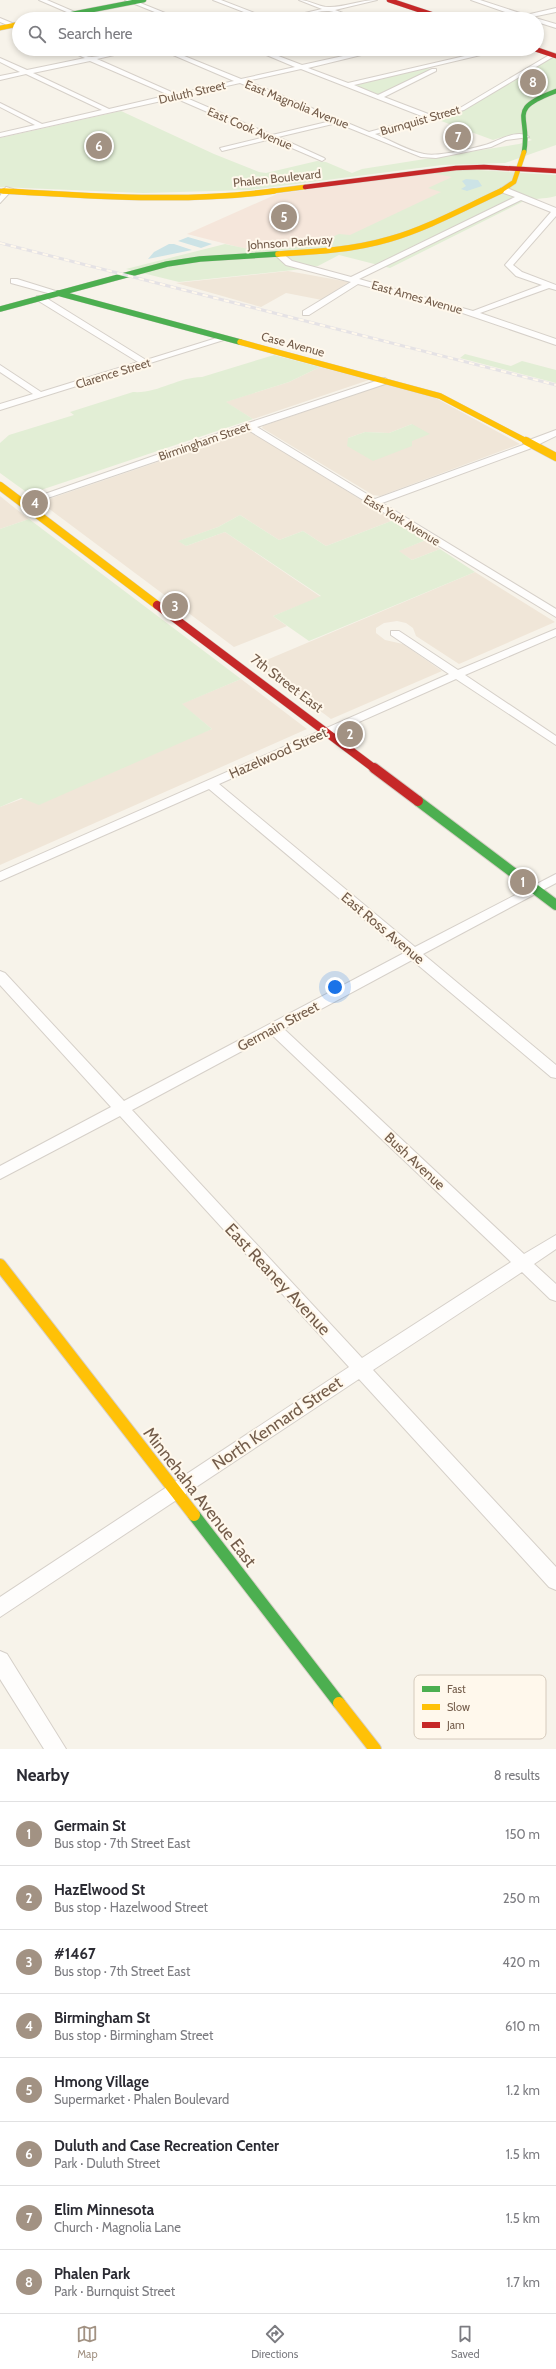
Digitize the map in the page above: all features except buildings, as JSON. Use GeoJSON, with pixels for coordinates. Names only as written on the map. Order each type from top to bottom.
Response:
{"type":"FeatureCollection","features":[{"type":"Feature","properties":{"kind":"street"},"geometry":{"type":"LineString","coordinates":[[42,0],[72,12]]}},
{"type":"Feature","properties":{"kind":"street"},"geometry":{"type":"LineString","coordinates":[[80,12],[131,1],[144,0]]}},
{"type":"Feature","properties":{"kind":"street"},"geometry":{"type":"LineString","coordinates":[[216,0],[248,12]]}},
{"type":"Feature","properties":{"kind":"street"},"geometry":{"type":"LineString","coordinates":[[302,0],[337,12]]}},
{"type":"Feature","properties":{"kind":"street"},"geometry":{"type":"LineString","coordinates":[[315,12],[374,0]]}},
{"type":"Feature","properties":{"kind":"street"},"geometry":{"type":"LineString","coordinates":[[389,0],[425,12]]}},
{"type":"Feature","properties":{"kind":"street"},"geometry":{"type":"LineString","coordinates":[[474,0],[511,12]]}},
{"type":"Feature","properties":{"kind":"street"},"geometry":{"type":"LineString","coordinates":[[131,1],[159,12]]}},
{"type":"Feature","properties":{"kind":"street"},"geometry":{"type":"LineString","coordinates":[[544,13],[556,10]]}},
{"type":"Feature","properties":{"kind":"street"},"geometry":{"type":"LineString","coordinates":[[0,20],[12,24]]}},
{"type":"Feature","properties":{"kind":"street"},"geometry":{"type":"LineString","coordinates":[[544,22],[556,26]]}},
{"type":"Feature","properties":{"kind":"street"},"geometry":{"type":"LineString","coordinates":[[0,28],[12,27]]}},
{"type":"Feature","properties":{"kind":"street"},"geometry":{"type":"LineString","coordinates":[[544,52],[555,56]]}},
{"type":"Feature","properties":{"kind":"street","name":"East Cook Avenue"},"geometry":{"type":"LineString","coordinates":[[83,56],[322,159]]}},
{"type":"Feature","properties":{"kind":"street"},"geometry":{"type":"LineString","coordinates":[[0,78],[104,56]]}},
{"type":"Feature","properties":{"kind":"street","name":"East Magnolia Avenue"},"geometry":{"type":"LineString","coordinates":[[179,56],[423,156],[432,156],[489,146],[508,138],[526,137]]}},
{"type":"Feature","properties":{"kind":"street"},"geometry":{"type":"LineString","coordinates":[[273,56],[432,118]]}},
{"type":"Feature","properties":{"kind":"street","name":"Duluth Street"},"geometry":{"type":"LineString","coordinates":[[0,135],[353,56]]}},
{"type":"Feature","properties":{"kind":"street"},"geometry":{"type":"LineString","coordinates":[[347,85],[472,56]]}},
{"type":"Feature","properties":{"kind":"street","name":"Burnquist Street"},"geometry":{"type":"LineString","coordinates":[[368,134],[462,109],[555,56]]}},
{"type":"Feature","properties":{"kind":"street"},"geometry":{"type":"LineString","coordinates":[[0,60],[109,111]]}},
{"type":"Feature","properties":{"kind":"street"},"geometry":{"type":"LineString","coordinates":[[378,97],[392,92],[438,67],[441,63]]}},
{"type":"Feature","properties":{"kind":"street"},"geometry":{"type":"LineString","coordinates":[[518,171],[526,137],[522,114],[528,105],[556,91]]}},
{"type":"Feature","properties":{"kind":"street"},"geometry":{"type":"LineString","coordinates":[[524,125],[529,111],[539,103],[556,95]]}},
{"type":"Feature","properties":{"kind":"street"},"geometry":{"type":"LineString","coordinates":[[0,105],[42,126]]}},
{"type":"Feature","properties":{"kind":"street"},"geometry":{"type":"LineString","coordinates":[[222,149],[337,121]]}},
{"type":"Feature","properties":{"kind":"street","name":"Phalen Boulevard"},"geometry":{"type":"LineString","coordinates":[[4,190],[140,195],[248,192],[439,167],[477,164],[518,171],[556,168]]}},
{"type":"Feature","properties":{"kind":"street","name":"Phalen Boulevard"},"geometry":{"type":"LineString","coordinates":[[4,190],[135,198],[246,195],[438,170],[484,167],[518,171],[556,171]]}},
{"type":"Feature","properties":{"kind":"street","name":"Johnson Parkway"},"geometry":{"type":"LineString","coordinates":[[0,309],[167,264],[200,259],[334,251],[384,241],[411,232],[504,190],[514,182],[518,171]]}},
{"type":"Feature","properties":{"kind":"street"},"geometry":{"type":"LineString","coordinates":[[0,201],[4,190]]}},
{"type":"Feature","properties":{"kind":"street"},"geometry":{"type":"LineString","coordinates":[[504,190],[556,211],[509,265],[516,273],[546,286],[556,288]]}},
{"type":"Feature","properties":{"kind":"street"},"geometry":{"type":"LineString","coordinates":[[306,313],[355,280],[521,197]]}},
{"type":"Feature","properties":{"kind":"street","name":"East Ames Avenue"},"geometry":{"type":"LineString","coordinates":[[279,255],[286,262],[474,314],[556,342]]}},
{"type":"Feature","properties":{"kind":"street","name":"Case Avenue"},"geometry":{"type":"LineString","coordinates":[[14,281],[440,396],[556,457]]}},
{"type":"Feature","properties":{"kind":"street"},"geometry":{"type":"LineString","coordinates":[[474,314],[546,286]]}},
{"type":"Feature","properties":{"kind":"street"},"geometry":{"type":"LineString","coordinates":[[40,298],[146,363]]}},
{"type":"Feature","properties":{"kind":"street","name":"Clarence Street"},"geometry":{"type":"LineString","coordinates":[[0,407],[226,338]]}},
{"type":"Feature","properties":{"kind":"street"},"geometry":{"type":"LineString","coordinates":[[0,368],[40,395]]}},
{"type":"Feature","properties":{"kind":"street","name":"Birmingham Street"},"geometry":{"type":"LineString","coordinates":[[24,503],[248,426],[385,381]]}},
{"type":"Feature","properties":{"kind":"street","name":"East York Avenue"},"geometry":{"type":"LineString","coordinates":[[248,426],[556,614]]}},
{"type":"Feature","properties":{"kind":"street"},"geometry":{"type":"LineString","coordinates":[[374,503],[531,444],[556,433]]}},
{"type":"Feature","properties":{"kind":"street","name":"7th Street East"},"geometry":{"type":"LineString","coordinates":[[0,486],[556,905]]}},
{"type":"Feature","properties":{"kind":"street","name":"Hazelwood Street"},"geometry":{"type":"LineString","coordinates":[[0,876],[556,632]]}},
{"type":"Feature","properties":{"kind":"street"},"geometry":{"type":"LineString","coordinates":[[395,633],[556,742]]}},
{"type":"Feature","properties":{"kind":"street","name":"East Ross Avenue"},"geometry":{"type":"LineString","coordinates":[[210,783],[556,1073]]}},
{"type":"Feature","properties":{"kind":"street","name":"Germain Street"},"geometry":{"type":"LineString","coordinates":[[0,1173],[556,878]]}},
{"type":"Feature","properties":{"kind":"street","name":"East Reaney Avenue"},"geometry":{"type":"LineString","coordinates":[[0,976],[556,1582]]}},
{"type":"Feature","properties":{"kind":"street","name":"Bush Avenue"},"geometry":{"type":"LineString","coordinates":[[274,1028],[556,1294]]}},
{"type":"Feature","properties":{"kind":"street","name":"North Kennard Street"},"geometry":{"type":"LineString","coordinates":[[0,1608],[556,1241]]}},
{"type":"Feature","properties":{"kind":"street","name":"Minnehaha Avenue East"},"geometry":{"type":"LineString","coordinates":[[0,1265],[375,1749]]}},
{"type":"Feature","properties":{"kind":"street"},"geometry":{"type":"LineString","coordinates":[[0,1661],[56,1749]]}},
{"type":"Feature","properties":{"kind":"shaded area"},"geometry":{"type":"Polygon","coordinates":[[[475,170],[508,174],[390,236],[262,253],[187,234],[277,194],[432,173],[475,170]]]}},
{"type":"Feature","properties":{"kind":"shaded area"},"geometry":{"type":"Polygon","coordinates":[[[288,271],[349,282],[322,300],[286,293],[261,307],[176,283],[288,271]]]}},
{"type":"Feature","properties":{"kind":"shaded area"},"geometry":{"type":"Polygon","coordinates":[[[320,367],[369,380],[253,419],[225,402],[289,382],[320,367]]]}},
{"type":"Feature","properties":{"kind":"shaded area"},"geometry":{"type":"Polygon","coordinates":[[[386,384],[432,396],[520,444],[380,496],[373,495],[262,428],[263,426],[386,384]],[[412,424],[389,433],[365,432],[348,438],[411,441],[412,424]]]}},
{"type":"Feature","properties":{"kind":"shaded area"},"geometry":{"type":"Polygon","coordinates":[[[249,431],[394,520],[326,546],[303,531],[279,540],[240,515],[218,527],[179,541],[186,546],[225,532],[321,597],[273,616],[287,626],[234,647],[40,502],[249,431]]]}},
{"type":"Feature","properties":{"kind":"shaded area"},"geometry":{"type":"Polygon","coordinates":[[[0,496],[11,505],[29,519],[0,529],[0,496]]]}},
{"type":"Feature","properties":{"kind":"shaded area"},"geometry":{"type":"Polygon","coordinates":[[[426,540],[440,549],[412,560],[398,551],[426,540]]]}},
{"type":"Feature","properties":{"kind":"shaded area"},"geometry":{"type":"Polygon","coordinates":[[[475,572],[555,622],[459,664],[416,636],[413,628],[406,623],[397,621],[384,623],[376,628],[376,633],[385,640],[403,644],[442,671],[331,719],[257,664],[475,572]]]}},
{"type":"Feature","properties":{"kind":"shaded area"},"geometry":{"type":"Polygon","coordinates":[[[241,679],[307,729],[0,865],[0,807],[212,729],[181,704],[241,679]]]}},
{"type":"Feature","properties":{"kind":"green space"},"geometry":{"type":"Polygon","coordinates":[[[556,53],[556,145],[505,163],[442,165],[250,190],[143,193],[0,187],[0,138],[121,111],[214,154],[259,172],[266,173],[317,161],[326,162],[352,173],[362,169],[519,144],[532,140],[513,136],[493,140],[433,118],[465,110],[556,53]]]}},
{"type":"Feature","properties":{"kind":"green space"},"geometry":{"type":"Polygon","coordinates":[[[427,68],[431,69],[388,92],[378,95],[353,85],[427,68]]]}},
{"type":"Feature","properties":{"kind":"green space"},"geometry":{"type":"Polygon","coordinates":[[[463,169],[556,175],[556,196],[522,202],[390,268],[339,255],[318,266],[303,269],[179,282],[126,269],[225,244],[253,250],[303,246],[318,243],[339,234],[350,235],[441,192],[428,188],[452,177],[432,173],[463,169]]]}},
{"type":"Feature","properties":{"kind":"green space"},"geometry":{"type":"Polygon","coordinates":[[[465,354],[511,366],[522,361],[556,370],[556,383],[460,358],[465,354]]]}},
{"type":"Feature","properties":{"kind":"green space"},"geometry":{"type":"Polygon","coordinates":[[[274,355],[320,367],[289,382],[226,402],[253,419],[29,494],[0,473],[0,443],[9,435],[74,415],[70,412],[133,392],[142,392],[184,380],[202,377],[274,355]]]}},
{"type":"Feature","properties":{"kind":"green space"},"geometry":{"type":"Polygon","coordinates":[[[412,424],[430,434],[412,441],[412,446],[373,461],[347,446],[348,438],[365,432],[389,433],[412,424]]]}},
{"type":"Feature","properties":{"kind":"green space"},"geometry":{"type":"Polygon","coordinates":[[[240,515],[279,540],[303,531],[326,546],[394,520],[426,540],[399,551],[412,560],[440,549],[475,572],[309,641],[273,616],[321,596],[225,532],[186,546],[178,541],[218,527],[240,515]]]}},
{"type":"Feature","properties":{"kind":"green space"},"geometry":{"type":"Polygon","coordinates":[[[29,519],[241,679],[182,704],[212,729],[39,805],[21,798],[0,807],[0,529],[29,519]]]}},
{"type":"Feature","properties":{"kind":"water"},"geometry":{"type":"Polygon","coordinates":[[[466,179],[478,180],[482,186],[467,191],[461,189],[466,186],[462,181],[466,179]]]}},
{"type":"Feature","properties":{"kind":"water"},"geometry":{"type":"Polygon","coordinates":[[[188,237],[212,244],[201,248],[178,241],[188,237]]]}},
{"type":"Feature","properties":{"kind":"water"},"geometry":{"type":"Polygon","coordinates":[[[169,244],[174,244],[192,250],[148,259],[154,252],[169,244]]]}},
{"type":"Feature","properties":{"kind":"railway"},"geometry":{"type":"LineString","coordinates":[[0,243],[556,385]]}},
{"type":"Feature","properties":{"kind":"traffic: fast"},"geometry":{"type":"LineString","coordinates":[[82,12],[144,0]]}},
{"type":"Feature","properties":{"kind":"traffic: fast"},"geometry":{"type":"LineString","coordinates":[[524,152],[525,140],[522,120],[525,109],[534,101],[556,91]]}},
{"type":"Feature","properties":{"kind":"traffic: fast"},"geometry":{"type":"LineString","coordinates":[[0,309],[167,264],[200,259],[278,254]]}},
{"type":"Feature","properties":{"kind":"traffic: fast"},"geometry":{"type":"LineString","coordinates":[[58,293],[240,342]]}},
{"type":"Feature","properties":{"kind":"traffic: fast"},"geometry":{"type":"LineString","coordinates":[[418,801],[556,905]]}},
{"type":"Feature","properties":{"kind":"traffic: fast"},"geometry":{"type":"LineString","coordinates":[[194,1515],[339,1703]]}},
{"type":"Feature","properties":{"kind":"traffic: slow"},"geometry":{"type":"LineString","coordinates":[[0,28],[12,25]]}},
{"type":"Feature","properties":{"kind":"traffic: slow"},"geometry":{"type":"LineString","coordinates":[[278,254],[325,251],[372,244],[389,240],[423,228],[504,190],[514,182],[524,152]]}},
{"type":"Feature","properties":{"kind":"traffic: slow"},"geometry":{"type":"LineString","coordinates":[[0,191],[128,198],[246,195],[305,187]]}},
{"type":"Feature","properties":{"kind":"traffic: slow"},"geometry":{"type":"LineString","coordinates":[[240,342],[440,396],[556,457]]}},
{"type":"Feature","properties":{"kind":"traffic: slow"},"geometry":{"type":"LineString","coordinates":[[0,486],[157,605]]}},
{"type":"Feature","properties":{"kind":"traffic: slow"},"geometry":{"type":"LineString","coordinates":[[0,1265],[194,1515]]}},
{"type":"Feature","properties":{"kind":"traffic: slow"},"geometry":{"type":"LineString","coordinates":[[339,1703],[375,1749]]}},
{"type":"Feature","properties":{"kind":"traffic: jam"},"geometry":{"type":"LineString","coordinates":[[389,0],[425,12]]}},
{"type":"Feature","properties":{"kind":"traffic: jam"},"geometry":{"type":"LineString","coordinates":[[544,52],[556,56]]}},
{"type":"Feature","properties":{"kind":"traffic: jam"},"geometry":{"type":"LineString","coordinates":[[305,187],[456,168],[484,167],[556,171]]}},
{"type":"Feature","properties":{"kind":"traffic: jam"},"geometry":{"type":"LineString","coordinates":[[157,605],[418,801]]}},
{"type":"Feature","properties":{"kind":"place","name":"Phalen Park"},"geometry":{"type":"Point","coordinates":[533,82]}},
{"type":"Feature","properties":{"kind":"place","name":"Elim Minnesota"},"geometry":{"type":"Point","coordinates":[458,137]}},
{"type":"Feature","properties":{"kind":"place","name":"Duluth and Case Recreation Center"},"geometry":{"type":"Point","coordinates":[99,146]}},
{"type":"Feature","properties":{"kind":"place","name":"Hmong Village"},"geometry":{"type":"Point","coordinates":[284,217]}},
{"type":"Feature","properties":{"kind":"place","name":"Birmingham St"},"geometry":{"type":"Point","coordinates":[35,503]}},
{"type":"Feature","properties":{"kind":"place","name":"#1467"},"geometry":{"type":"Point","coordinates":[175,606]}},
{"type":"Feature","properties":{"kind":"place","name":"HazElwood St"},"geometry":{"type":"Point","coordinates":[350,734]}},
{"type":"Feature","properties":{"kind":"place","name":"Germain St"},"geometry":{"type":"Point","coordinates":[523,882]}}]}
